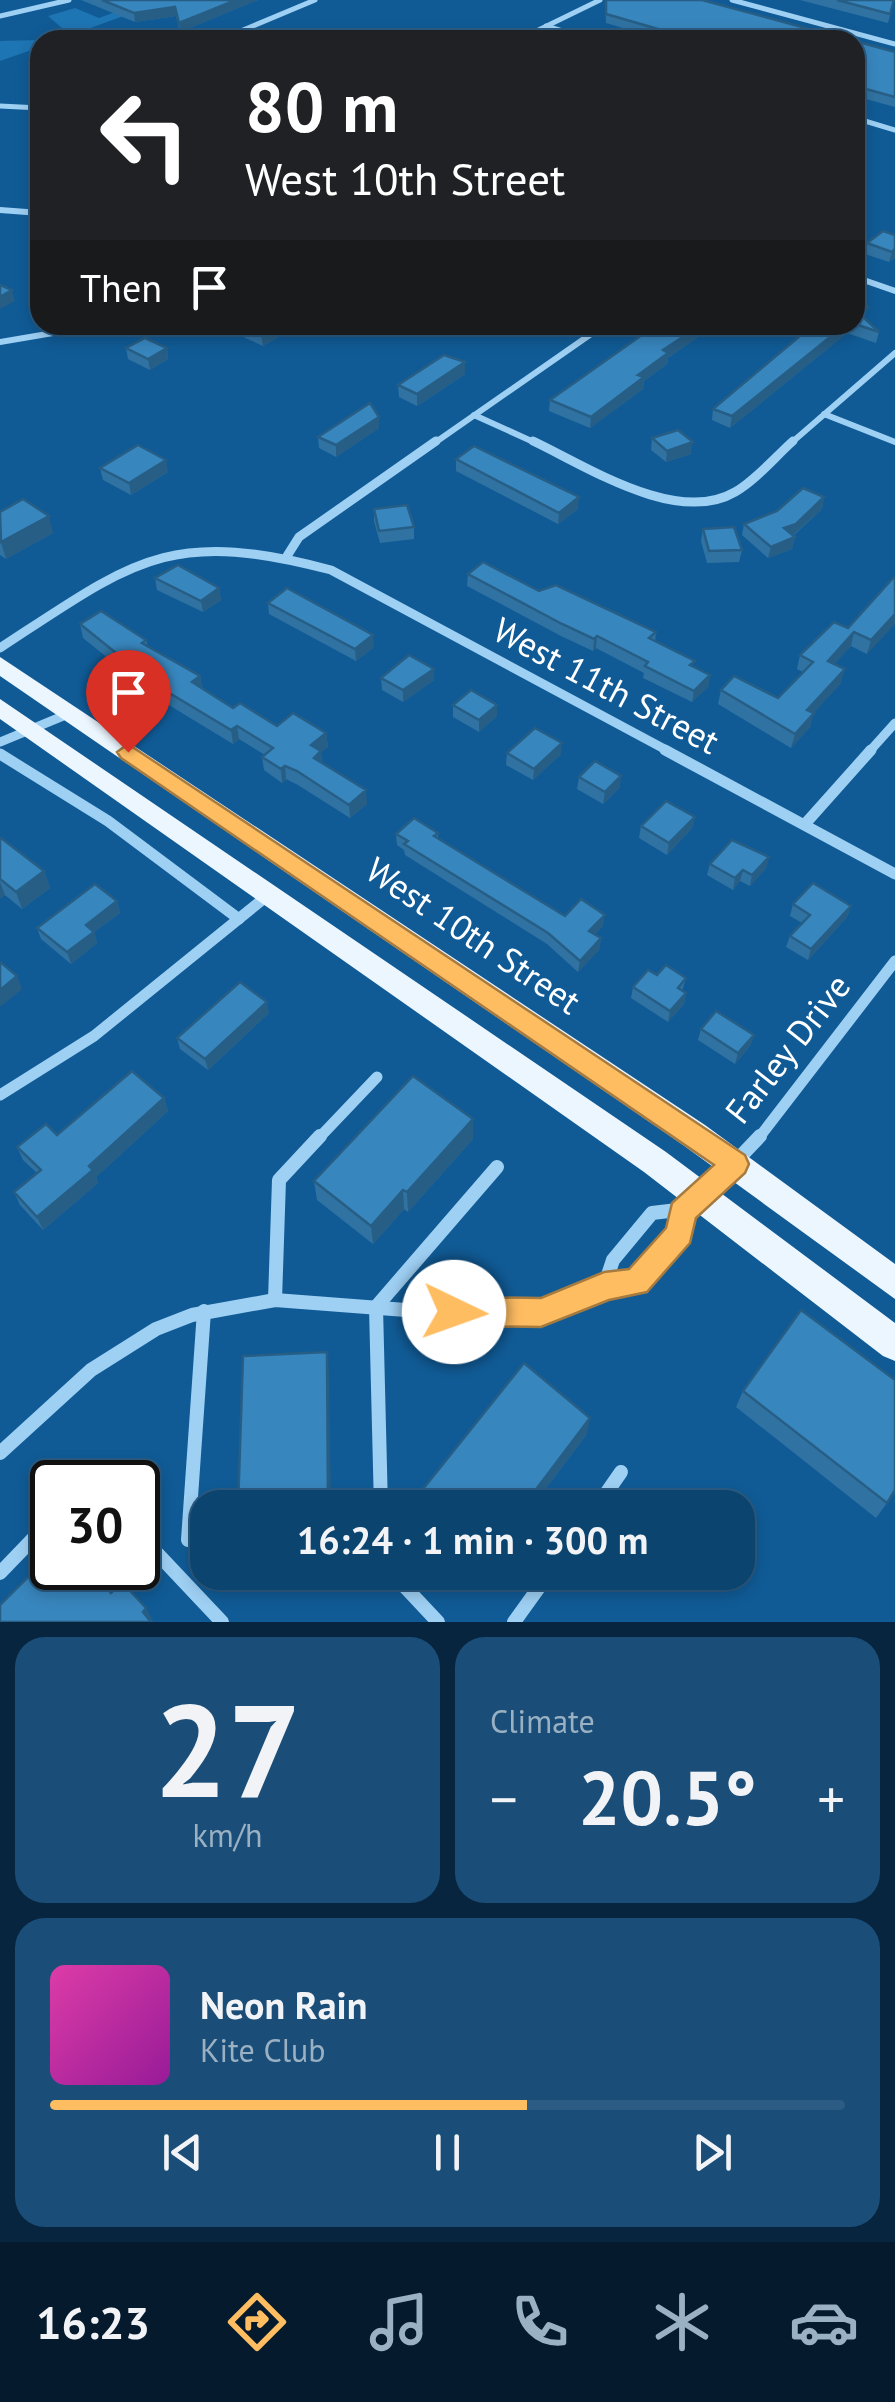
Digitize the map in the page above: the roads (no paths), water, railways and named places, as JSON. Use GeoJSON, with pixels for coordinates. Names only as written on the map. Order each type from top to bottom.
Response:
{"type":"FeatureCollection","features":[{"type":"Feature","properties":{"kind":"main road","name":"West 10th Street"},"geometry":{"type":"LineString","coordinates":[[0,665],[735,1164],[895,1282]]}},
{"type":"Feature","properties":{"kind":"main road"},"geometry":{"type":"LineString","coordinates":[[0,708],[270,894],[692,1204],[895,1344]]}},
{"type":"Feature","properties":{"kind":"street"},"geometry":{"type":"LineString","coordinates":[[0,16],[69,0]]}},
{"type":"Feature","properties":{"kind":"street"},"geometry":{"type":"LineString","coordinates":[[243,30],[316,0]]}},
{"type":"Feature","properties":{"kind":"street"},"geometry":{"type":"LineString","coordinates":[[538,30],[600,0]]}},
{"type":"Feature","properties":{"kind":"street"},"geometry":{"type":"LineString","coordinates":[[732,0],[843,30]]}},
{"type":"Feature","properties":{"kind":"street"},"geometry":{"type":"LineString","coordinates":[[546,26],[559,30]]}},
{"type":"Feature","properties":{"kind":"street"},"geometry":{"type":"LineString","coordinates":[[865,36],[895,44]]}},
{"type":"Feature","properties":{"kind":"street"},"geometry":{"type":"LineString","coordinates":[[0,106],[30,108]]}},
{"type":"Feature","properties":{"kind":"street"},"geometry":{"type":"LineString","coordinates":[[865,121],[895,130]]}},
{"type":"Feature","properties":{"kind":"street"},"geometry":{"type":"LineString","coordinates":[[0,210],[30,212]]}},
{"type":"Feature","properties":{"kind":"street"},"geometry":{"type":"LineString","coordinates":[[865,280],[895,291]]}},
{"type":"Feature","properties":{"kind":"street"},"geometry":{"type":"LineString","coordinates":[[0,342],[41,335]]}},
{"type":"Feature","properties":{"kind":"street"},"geometry":{"type":"LineString","coordinates":[[287,556],[299,537],[590,335]]}},
{"type":"Feature","properties":{"kind":"street"},"geometry":{"type":"LineString","coordinates":[[474,415],[656,498],[687,504],[712,502],[735,492],[895,353]]}},
{"type":"Feature","properties":{"kind":"street"},"geometry":{"type":"LineString","coordinates":[[824,414],[895,442]]}},
{"type":"Feature","properties":{"kind":"street","name":"West 11th Street"},"geometry":{"type":"LineString","coordinates":[[0,648],[126,568],[156,555],[215,546],[287,556],[331,570],[895,874]]}},
{"type":"Feature","properties":{"kind":"street"},"geometry":{"type":"LineString","coordinates":[[0,742],[70,713]]}},
{"type":"Feature","properties":{"kind":"street"},"geometry":{"type":"LineString","coordinates":[[805,824],[895,723]]}},
{"type":"Feature","properties":{"kind":"street"},"geometry":{"type":"LineString","coordinates":[[0,754],[108,821],[239,919]]}},
{"type":"Feature","properties":{"kind":"street"},"geometry":{"type":"LineString","coordinates":[[0,1096],[94,1036],[270,894]]}},
{"type":"Feature","properties":{"kind":"street","name":"Farley Drive"},"geometry":{"type":"LineString","coordinates":[[0,1453],[105,1356],[159,1326],[204,1311],[276,1300],[541,1312],[590,1296],[604,1286],[637,1282],[680,1234],[692,1204],[735,1164],[895,962]]}},
{"type":"Feature","properties":{"kind":"street"},"geometry":{"type":"LineString","coordinates":[[276,1300],[279,1180],[377,1078]]}},
{"type":"Feature","properties":{"kind":"street"},"geometry":{"type":"LineString","coordinates":[[381,1490],[376,1307],[497,1167]]}},
{"type":"Feature","properties":{"kind":"street","name":"Farley Drive"},"geometry":{"type":"LineString","coordinates":[[604,1286],[613,1260],[652,1213],[692,1204]]}},
{"type":"Feature","properties":{"kind":"street"},"geometry":{"type":"LineString","coordinates":[[188,1540],[204,1311]]}},
{"type":"Feature","properties":{"kind":"street"},"geometry":{"type":"LineString","coordinates":[[608,1490],[621,1472]]}},
{"type":"Feature","properties":{"kind":"street"},"geometry":{"type":"LineString","coordinates":[[0,1573],[30,1542]]}},
{"type":"Feature","properties":{"kind":"street"},"geometry":{"type":"LineString","coordinates":[[160,1556],[222,1622]]}},
{"type":"Feature","properties":{"kind":"street"},"geometry":{"type":"LineString","coordinates":[[409,1590],[438,1622]]}},
{"type":"Feature","properties":{"kind":"street"},"geometry":{"type":"LineString","coordinates":[[514,1622],[537,1590]]}}]}
